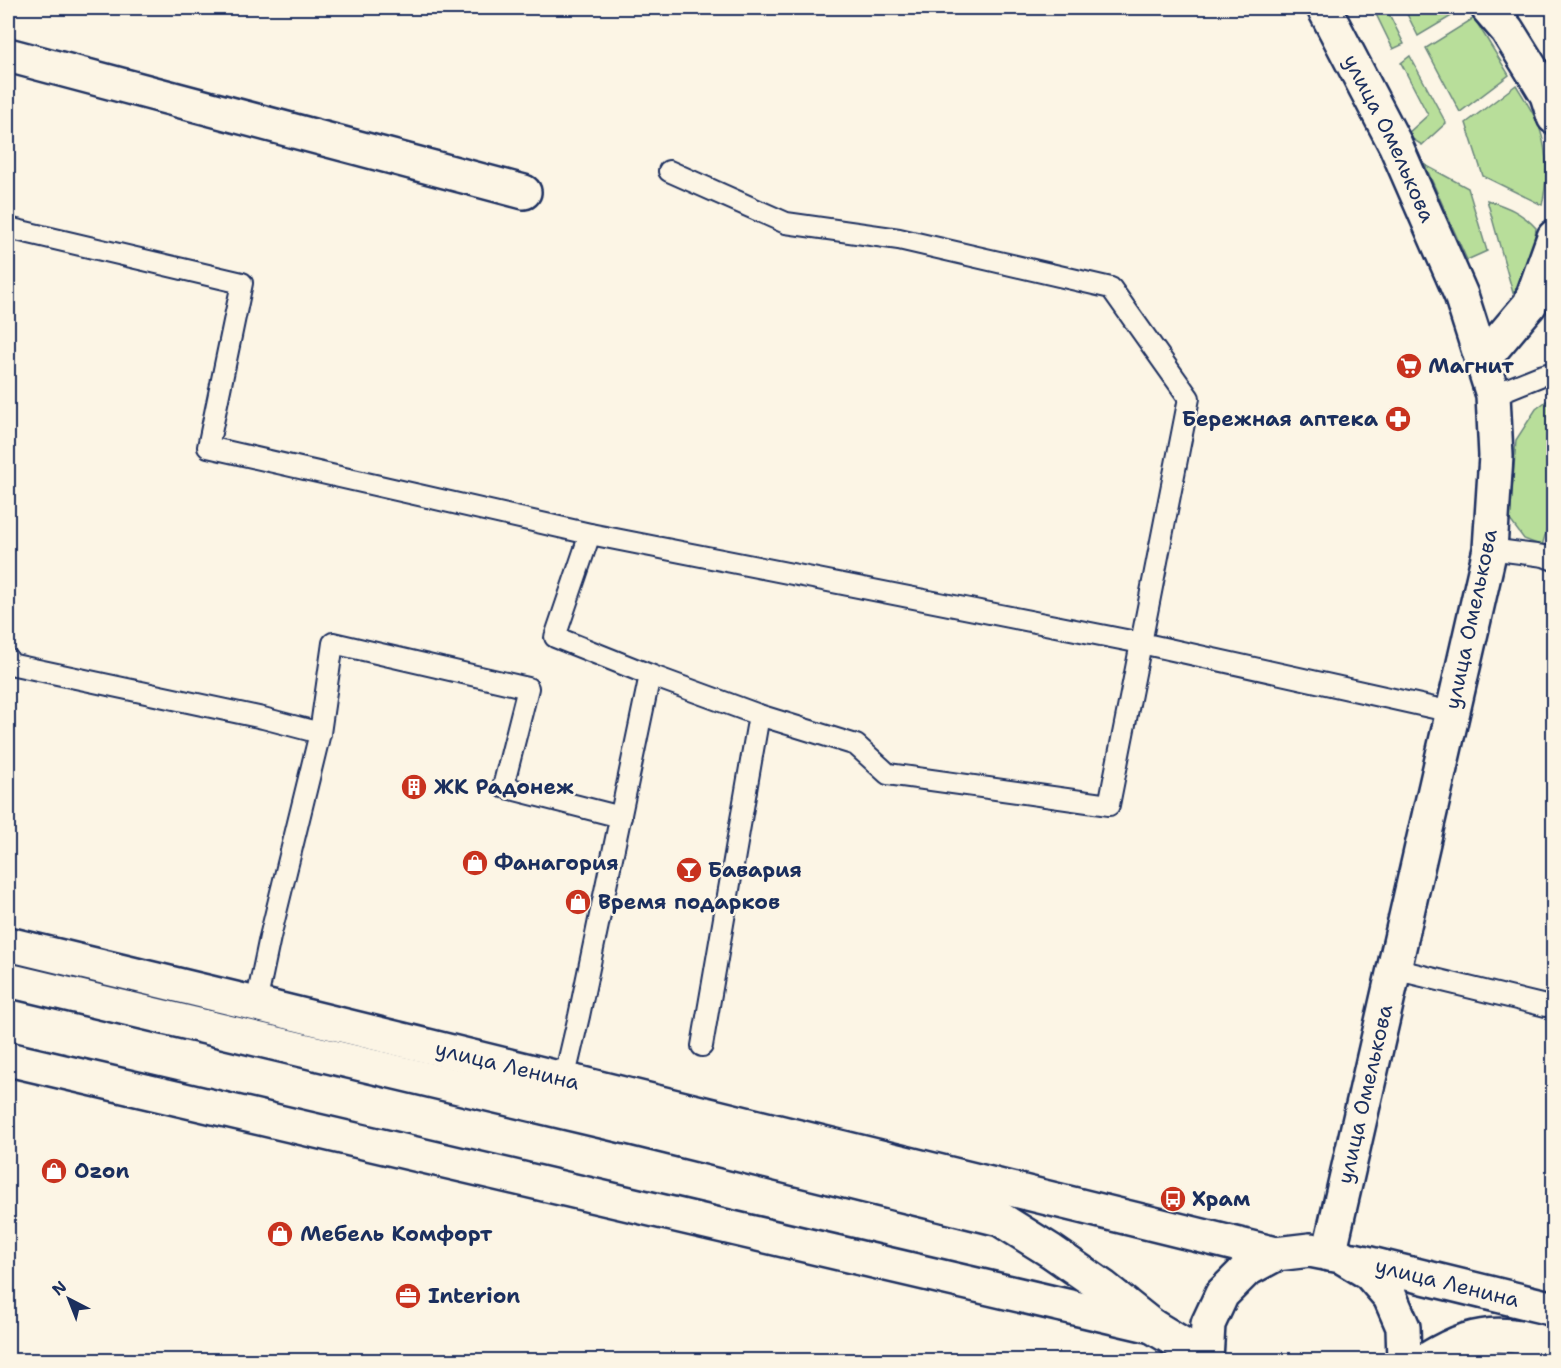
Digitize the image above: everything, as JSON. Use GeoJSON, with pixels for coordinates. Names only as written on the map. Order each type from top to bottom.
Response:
{"type":"FeatureCollection","features":[{"type":"Feature","properties":{"kind":"street","name":"улица Омелькова"},"geometry":{"type":"LineString","coordinates":[[1324,8],[1395,144],[1461,295],[1493,394],[1496,456],[1490,549],[1394,969],[1335,1255]]}},
{"type":"Feature","properties":{"kind":"street"},"geometry":{"type":"LineString","coordinates":[[1488,8],[1507,30],[1547,95],[1552,109]]}},
{"type":"Feature","properties":{"kind":"street"},"geometry":{"type":"LineString","coordinates":[[8,55],[524,192]]}},
{"type":"Feature","properties":{"kind":"street"},"geometry":{"type":"LineString","coordinates":[[1482,361],[1530,304],[1554,237]]}},
{"type":"Feature","properties":{"kind":"street","name":"улица Ленина"},"geometry":{"type":"LineString","coordinates":[[8,944],[564,1080],[1004,1204]]}},
{"type":"Feature","properties":{"kind":"street","name":"улица Ленина"},"geometry":{"type":"LineString","coordinates":[[8,980],[636,1129],[1004,1204]]}},
{"type":"Feature","properties":{"kind":"street"},"geometry":{"type":"LineString","coordinates":[[8,1059],[1152,1326]]}},
{"type":"Feature","properties":{"kind":"street"},"geometry":{"type":"LineString","coordinates":[[1004,1204],[1276,1254]]}},
{"type":"Feature","properties":{"kind":"street"},"geometry":{"type":"LineString","coordinates":[[1004,1204],[1051,1251],[1103,1287],[1152,1326],[1205,1360],[1208,1324],[1222,1294],[1246,1270],[1276,1254]]}},
{"type":"Feature","properties":{"kind":"street","name":"улица Ленина"},"geometry":{"type":"LineString","coordinates":[[1276,1254],[1310,1250],[1554,1309]]}},
{"type":"Feature","properties":{"kind":"street"},"geometry":{"type":"LineString","coordinates":[[1335,1255],[1369,1273],[1390,1297],[1403,1327],[1404,1360]]}},
{"type":"Feature","properties":{"kind":"street","name":"улица Ленина"},"geometry":{"type":"LineString","coordinates":[[1426,1360],[1449,1346],[1477,1336],[1511,1336],[1554,1346]]}},
{"type":"Feature","properties":{"kind":"lane"},"geometry":{"type":"LineString","coordinates":[[590,534],[555,638],[759,715],[856,745],[888,774],[1109,805],[1189,398],[1111,288],[899,239],[786,224],[669,171]]}},
{"type":"Feature","properties":{"kind":"lane"},"geometry":{"type":"LineString","coordinates":[[8,228],[242,283],[208,447],[590,534],[1141,643],[1452,712]]}},
{"type":"Feature","properties":{"kind":"lane"},"geometry":{"type":"LineString","coordinates":[[1493,394],[1554,372]]}},
{"type":"Feature","properties":{"kind":"lane"},"geometry":{"type":"LineString","coordinates":[[1490,549],[1544,556],[1554,560]]}},
{"type":"Feature","properties":{"kind":"lane"},"geometry":{"type":"LineString","coordinates":[[256,1004],[320,733],[333,643],[528,688],[503,787],[621,817]]}},
{"type":"Feature","properties":{"kind":"lane"},"geometry":{"type":"LineString","coordinates":[[8,659],[10,664],[263,718],[320,733]]}},
{"type":"Feature","properties":{"kind":"lane"},"geometry":{"type":"LineString","coordinates":[[564,1080],[582,1004],[650,675]]}},
{"type":"Feature","properties":{"kind":"lane"},"geometry":{"type":"LineString","coordinates":[[702,1046],[759,715]]}},
{"type":"Feature","properties":{"kind":"lane"},"geometry":{"type":"LineString","coordinates":[[1394,969],[1554,1008]]}},
{"type":"Feature","properties":{"kind":"green space"},"geometry":{"type":"Polygon","coordinates":[[[1373,8],[1386,8],[1404,44],[1393,49],[1373,8]]]}},
{"type":"Feature","properties":{"kind":"green space"},"geometry":{"type":"Polygon","coordinates":[[[1404,8],[1465,8],[1418,36],[1404,8]]]}},
{"type":"Feature","properties":{"kind":"green space"},"geometry":{"type":"Polygon","coordinates":[[[1474,18],[1509,75],[1460,112],[1426,48],[1474,18]]]}},
{"type":"Feature","properties":{"kind":"green space"},"geometry":{"type":"Polygon","coordinates":[[[1410,56],[1446,123],[1422,145],[1406,135],[1428,115],[1401,63],[1410,56]]]}},
{"type":"Feature","properties":{"kind":"green space"},"geometry":{"type":"Polygon","coordinates":[[[1516,85],[1537,121],[1542,136],[1546,175],[1542,205],[1483,176],[1466,123],[1516,85]]]}},
{"type":"Feature","properties":{"kind":"green space"},"geometry":{"type":"Polygon","coordinates":[[[1425,165],[1468,188],[1487,251],[1467,260],[1425,165]]]}},
{"type":"Feature","properties":{"kind":"green space"},"geometry":{"type":"Polygon","coordinates":[[[1487,200],[1514,211],[1536,228],[1528,270],[1513,293],[1487,200]]]}},
{"type":"Feature","properties":{"kind":"green space"},"geometry":{"type":"Polygon","coordinates":[[[1553,396],[1553,508],[1542,546],[1524,539],[1510,520],[1516,440],[1536,409],[1553,396]]]}},
{"type":"Feature","properties":{"kind":"place","name":"Магнит"},"geometry":{"type":"Point","coordinates":[1409,366]}},
{"type":"Feature","properties":{"kind":"place","name":"Бережная аптека"},"geometry":{"type":"Point","coordinates":[1398,419]}},
{"type":"Feature","properties":{"kind":"place","name":"ЖК Радонеж"},"geometry":{"type":"Point","coordinates":[414,787]}},
{"type":"Feature","properties":{"kind":"place","name":"Фанагория"},"geometry":{"type":"Point","coordinates":[475,863]}},
{"type":"Feature","properties":{"kind":"place","name":"Бавария"},"geometry":{"type":"Point","coordinates":[689,870]}},
{"type":"Feature","properties":{"kind":"place","name":"Время подарков"},"geometry":{"type":"Point","coordinates":[578,902]}},
{"type":"Feature","properties":{"kind":"place","name":"Ozon"},"geometry":{"type":"Point","coordinates":[54,1171]}},
{"type":"Feature","properties":{"kind":"place","name":"Храм"},"geometry":{"type":"Point","coordinates":[1173,1199]}},
{"type":"Feature","properties":{"kind":"place","name":"Мебель Комфорт"},"geometry":{"type":"Point","coordinates":[280,1234]}},
{"type":"Feature","properties":{"kind":"place","name":"Interion"},"geometry":{"type":"Point","coordinates":[408,1296]}}]}
